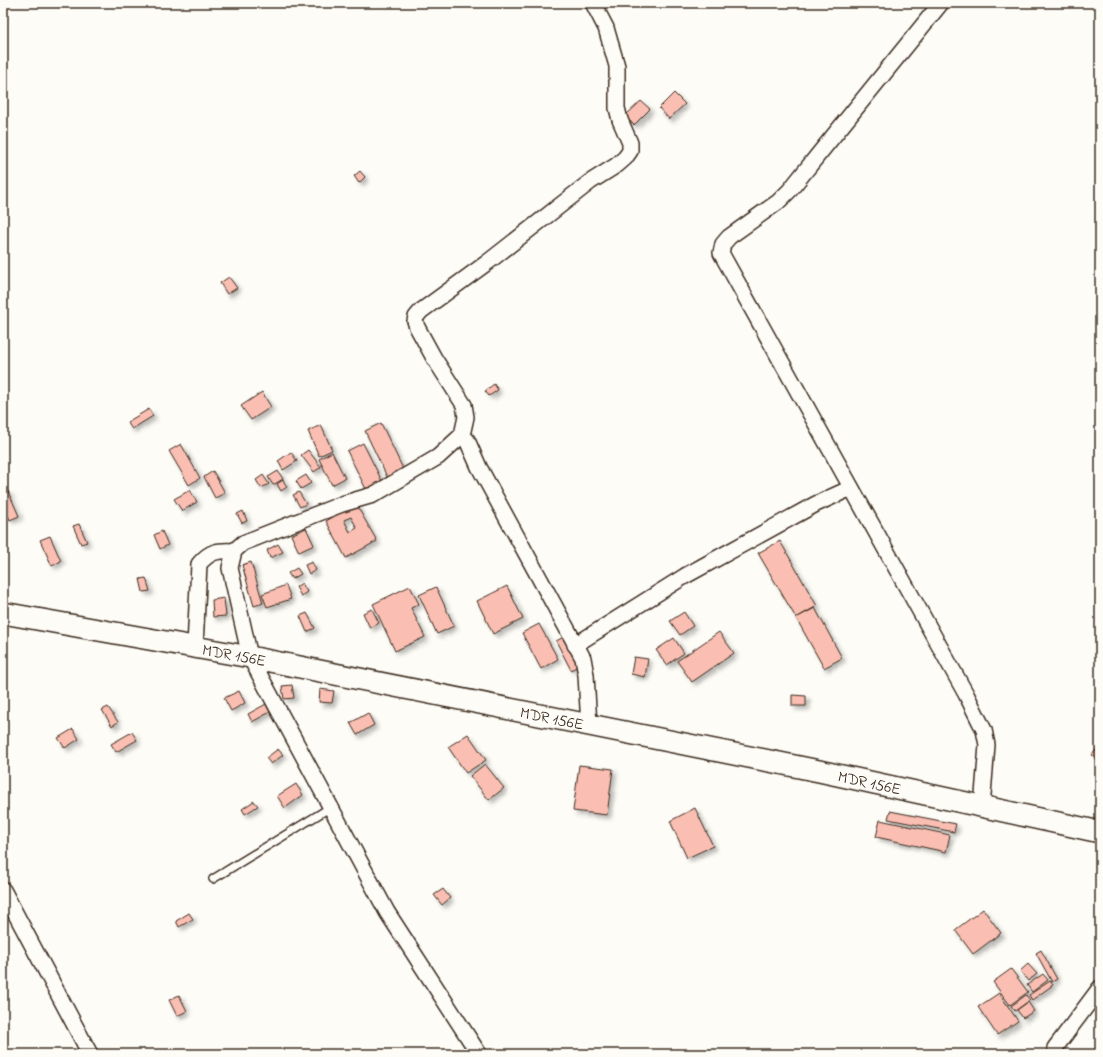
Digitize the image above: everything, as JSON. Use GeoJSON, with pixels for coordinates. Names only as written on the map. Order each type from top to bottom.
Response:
{"type":"FeatureCollection","features":[{"type":"Feature","properties":{"kind":"main road","name":"MDR 156E"},"geometry":{"type":"LineString","coordinates":[[3,613],[250,657],[819,771],[1100,832]]}},
{"type":"Feature","properties":{"kind":"street"},"geometry":{"type":"LineString","coordinates":[[479,1054],[387,912],[250,657],[230,568],[234,551],[243,543],[342,504],[373,495],[438,457],[462,435],[466,417],[464,405],[434,358],[417,327],[415,321],[416,316],[488,262],[579,190],[617,165],[630,151],[630,143],[620,120],[617,108],[617,66],[606,28],[592,3]]}},
{"type":"Feature","properties":{"kind":"street"},"geometry":{"type":"LineString","coordinates":[[941,3],[790,190],[778,202],[729,237],[723,244],[721,253],[748,299],[966,694],[984,730],[987,745],[982,807]]}},
{"type":"Feature","properties":{"kind":"street"},"geometry":{"type":"LineString","coordinates":[[462,435],[467,440],[479,467],[583,658],[589,725]]}},
{"type":"Feature","properties":{"kind":"street"},"geometry":{"type":"LineString","coordinates":[[575,645],[685,576],[816,504],[851,488]]}},
{"type":"Feature","properties":{"kind":"street"},"geometry":{"type":"LineString","coordinates":[[195,647],[199,564],[206,556],[215,552],[224,550],[234,551]]}},
{"type":"Feature","properties":{"kind":"street"},"geometry":{"type":"LineString","coordinates":[[3,890],[90,1054]]}},
{"type":"Feature","properties":{"kind":"street"},"geometry":{"type":"LineString","coordinates":[[1056,1054],[1055,1048],[1100,988]]}},
{"type":"Feature","properties":{"kind":"lane"},"geometry":{"type":"LineString","coordinates":[[213,880],[331,807]]}},
{"type":"Feature","properties":{"kind":"building"},"geometry":{"type":"Polygon","coordinates":[[[674,93],[685,104],[669,119],[659,108],[674,93]]]}},
{"type":"Feature","properties":{"kind":"building"},"geometry":{"type":"Polygon","coordinates":[[[641,101],[650,109],[634,125],[625,116],[641,101]]]}},
{"type":"Feature","properties":{"kind":"building"},"geometry":{"type":"Polygon","coordinates":[[[360,171],[365,177],[359,183],[354,176],[360,171]]]}},
{"type":"Feature","properties":{"kind":"building"},"geometry":{"type":"Polygon","coordinates":[[[229,277],[237,288],[227,294],[220,283],[229,277]]]}},
{"type":"Feature","properties":{"kind":"building"},"geometry":{"type":"Polygon","coordinates":[[[494,384],[498,390],[489,396],[485,391],[494,384]]]}},
{"type":"Feature","properties":{"kind":"building"},"geometry":{"type":"Polygon","coordinates":[[[262,392],[271,407],[251,420],[241,406],[262,392]]]}},
{"type":"Feature","properties":{"kind":"building"},"geometry":{"type":"Polygon","coordinates":[[[149,409],[153,416],[132,429],[127,422],[149,409]]]}},
{"type":"Feature","properties":{"kind":"building"},"geometry":{"type":"Polygon","coordinates":[[[381,423],[405,473],[389,481],[365,431],[381,423]]]}},
{"type":"Feature","properties":{"kind":"building"},"geometry":{"type":"Polygon","coordinates":[[[321,425],[332,450],[319,456],[308,431],[321,425]]]}},
{"type":"Feature","properties":{"kind":"building"},"geometry":{"type":"Polygon","coordinates":[[[363,443],[384,485],[368,493],[347,451],[363,443]]]}},
{"type":"Feature","properties":{"kind":"building"},"geometry":{"type":"Polygon","coordinates":[[[181,444],[200,478],[189,485],[169,451],[181,444]]]}},
{"type":"Feature","properties":{"kind":"building"},"geometry":{"type":"Polygon","coordinates":[[[308,450],[321,467],[314,472],[301,455],[308,450]]]}},
{"type":"Feature","properties":{"kind":"building"},"geometry":{"type":"Polygon","coordinates":[[[291,452],[297,461],[283,470],[278,461],[291,452]]]}},
{"type":"Feature","properties":{"kind":"building"},"geometry":{"type":"Polygon","coordinates":[[[332,452],[345,478],[332,485],[319,459],[332,452]]]}},
{"type":"Feature","properties":{"kind":"building"},"geometry":{"type":"Polygon","coordinates":[[[213,471],[225,493],[215,498],[204,477],[213,471]]]}},
{"type":"Feature","properties":{"kind":"building"},"geometry":{"type":"Polygon","coordinates":[[[278,471],[283,479],[273,485],[268,477],[278,471]]]}},
{"type":"Feature","properties":{"kind":"building"},"geometry":{"type":"Polygon","coordinates":[[[263,475],[269,484],[261,488],[256,480],[263,475]]]}},
{"type":"Feature","properties":{"kind":"building"},"geometry":{"type":"Polygon","coordinates":[[[306,475],[311,483],[301,489],[296,481],[306,475]]]}},
{"type":"Feature","properties":{"kind":"building"},"geometry":{"type":"Polygon","coordinates":[[[283,480],[287,487],[281,491],[277,484],[283,480]]]}},
{"type":"Feature","properties":{"kind":"building"},"geometry":{"type":"Polygon","coordinates":[[[190,490],[197,502],[182,511],[174,499],[190,490]]]}},
{"type":"Feature","properties":{"kind":"building"},"geometry":{"type":"Polygon","coordinates":[[[8,491],[19,516],[10,520],[3,505],[3,493],[8,491]]]}},
{"type":"Feature","properties":{"kind":"building"},"geometry":{"type":"Polygon","coordinates":[[[299,492],[306,504],[300,507],[293,495],[299,492]]]}},
{"type":"Feature","properties":{"kind":"building"},"geometry":{"type":"Polygon","coordinates":[[[356,504],[377,541],[346,558],[326,521],[356,504]],[[351,517],[344,520],[350,532],[357,528],[351,517]]]}},
{"type":"Feature","properties":{"kind":"building"},"geometry":{"type":"Polygon","coordinates":[[[243,511],[247,521],[242,523],[237,514],[243,511]]]}},
{"type":"Feature","properties":{"kind":"building"},"geometry":{"type":"Polygon","coordinates":[[[79,524],[87,542],[81,544],[73,526],[79,524]]]}},
{"type":"Feature","properties":{"kind":"building"},"geometry":{"type":"Polygon","coordinates":[[[306,528],[314,545],[299,552],[291,535],[306,528]]]}},
{"type":"Feature","properties":{"kind":"building"},"geometry":{"type":"Polygon","coordinates":[[[162,531],[168,545],[160,549],[154,535],[162,531]]]}},
{"type":"Feature","properties":{"kind":"building"},"geometry":{"type":"Polygon","coordinates":[[[50,536],[61,561],[52,566],[40,540],[50,536]]]}},
{"type":"Feature","properties":{"kind":"building"},"geometry":{"type":"Polygon","coordinates":[[[780,541],[817,606],[796,618],[758,553],[780,541]]]}},
{"type":"Feature","properties":{"kind":"building"},"geometry":{"type":"Polygon","coordinates":[[[278,544],[283,552],[270,558],[267,550],[278,544]]]}},
{"type":"Feature","properties":{"kind":"building"},"geometry":{"type":"Polygon","coordinates":[[[251,562],[263,603],[254,606],[242,565],[251,562]]]}},
{"type":"Feature","properties":{"kind":"building"},"geometry":{"type":"Polygon","coordinates":[[[312,562],[316,570],[309,574],[305,565],[312,562]]]}},
{"type":"Feature","properties":{"kind":"building"},"geometry":{"type":"Polygon","coordinates":[[[297,568],[301,574],[292,579],[288,573],[297,568]]]}},
{"type":"Feature","properties":{"kind":"building"},"geometry":{"type":"Polygon","coordinates":[[[146,578],[150,591],[143,592],[140,579],[146,578]]]}},
{"type":"Feature","properties":{"kind":"building"},"geometry":{"type":"Polygon","coordinates":[[[302,583],[307,592],[301,596],[296,587],[302,583]]]}},
{"type":"Feature","properties":{"kind":"building"},"geometry":{"type":"Polygon","coordinates":[[[286,585],[291,599],[267,607],[262,594],[286,585]]]}},
{"type":"Feature","properties":{"kind":"building"},"geometry":{"type":"Polygon","coordinates":[[[410,586],[419,604],[411,608],[425,637],[395,651],[373,604],[410,586]]]}},
{"type":"Feature","properties":{"kind":"building"},"geometry":{"type":"Polygon","coordinates":[[[507,586],[523,619],[493,634],[477,601],[507,586]]]}},
{"type":"Feature","properties":{"kind":"building"},"geometry":{"type":"Polygon","coordinates":[[[436,587],[454,626],[437,634],[419,595],[436,587]]]}},
{"type":"Feature","properties":{"kind":"building"},"geometry":{"type":"Polygon","coordinates":[[[224,598],[226,616],[213,617],[212,600],[224,598]]]}},
{"type":"Feature","properties":{"kind":"building"},"geometry":{"type":"Polygon","coordinates":[[[815,608],[842,658],[824,668],[796,618],[815,608]]]}},
{"type":"Feature","properties":{"kind":"building"},"geometry":{"type":"Polygon","coordinates":[[[372,609],[379,623],[370,628],[363,613],[372,609]]]}},
{"type":"Feature","properties":{"kind":"building"},"geometry":{"type":"Polygon","coordinates":[[[684,612],[693,626],[680,635],[670,621],[684,612]]]}},
{"type":"Feature","properties":{"kind":"building"},"geometry":{"type":"Polygon","coordinates":[[[307,613],[315,628],[307,632],[300,616],[307,613]]]}},
{"type":"Feature","properties":{"kind":"building"},"geometry":{"type":"Polygon","coordinates":[[[539,624],[558,659],[541,669],[522,633],[539,624]]]}},
{"type":"Feature","properties":{"kind":"building"},"geometry":{"type":"Polygon","coordinates":[[[719,632],[734,653],[692,682],[677,661],[719,632]]]}},
{"type":"Feature","properties":{"kind":"building"},"geometry":{"type":"Polygon","coordinates":[[[566,636],[581,664],[571,670],[556,641],[566,636]]]}},
{"type":"Feature","properties":{"kind":"building"},"geometry":{"type":"Polygon","coordinates":[[[674,638],[684,653],[667,665],[656,650],[674,638]]]}},
{"type":"Feature","properties":{"kind":"building"},"geometry":{"type":"Polygon","coordinates":[[[634,657],[648,659],[645,677],[631,674],[634,657]]]}},
{"type":"Feature","properties":{"kind":"building"},"geometry":{"type":"Polygon","coordinates":[[[292,685],[294,698],[284,699],[282,686],[292,685]]]}},
{"type":"Feature","properties":{"kind":"building"},"geometry":{"type":"Polygon","coordinates":[[[320,689],[334,691],[332,703],[319,702],[320,689]]]}},
{"type":"Feature","properties":{"kind":"building"},"geometry":{"type":"Polygon","coordinates":[[[239,691],[245,703],[231,711],[224,698],[239,691]]]}},
{"type":"Feature","properties":{"kind":"building"},"geometry":{"type":"Polygon","coordinates":[[[792,695],[806,696],[806,706],[792,706],[792,695]]]}},
{"type":"Feature","properties":{"kind":"building"},"geometry":{"type":"Polygon","coordinates":[[[266,704],[270,712],[252,722],[248,714],[266,704]]]}},
{"type":"Feature","properties":{"kind":"building"},"geometry":{"type":"Polygon","coordinates":[[[108,707],[118,722],[112,726],[102,710],[108,707]]]}},
{"type":"Feature","properties":{"kind":"building"},"geometry":{"type":"Polygon","coordinates":[[[368,713],[374,725],[357,735],[350,723],[368,713]]]}},
{"type":"Feature","properties":{"kind":"building"},"geometry":{"type":"Polygon","coordinates":[[[73,729],[79,739],[65,748],[58,738],[73,729]]]}},
{"type":"Feature","properties":{"kind":"building"},"geometry":{"type":"Polygon","coordinates":[[[132,732],[137,740],[116,752],[111,744],[132,732]]]}},
{"type":"Feature","properties":{"kind":"building"},"geometry":{"type":"Polygon","coordinates":[[[468,734],[486,760],[466,773],[448,747],[468,734]]]}},
{"type":"Feature","properties":{"kind":"building"},"geometry":{"type":"Polygon","coordinates":[[[1099,746],[1100,747],[1100,762],[1092,755],[1099,746]]]}},
{"type":"Feature","properties":{"kind":"building"},"geometry":{"type":"Polygon","coordinates":[[[278,749],[283,755],[271,764],[266,758],[278,749]]]}},
{"type":"Feature","properties":{"kind":"building"},"geometry":{"type":"Polygon","coordinates":[[[485,764],[504,788],[489,800],[470,776],[485,764]]]}},
{"type":"Feature","properties":{"kind":"building"},"geometry":{"type":"Polygon","coordinates":[[[579,765],[613,769],[607,815],[573,811],[579,765]]]}},
{"type":"Feature","properties":{"kind":"building"},"geometry":{"type":"Polygon","coordinates":[[[296,784],[303,795],[285,808],[277,796],[296,784]]]}},
{"type":"Feature","properties":{"kind":"building"},"geometry":{"type":"Polygon","coordinates":[[[254,801],[258,806],[245,814],[242,809],[254,801]]]}},
{"type":"Feature","properties":{"kind":"building"},"geometry":{"type":"Polygon","coordinates":[[[695,808],[713,846],[687,858],[670,821],[695,808]]]}},
{"type":"Feature","properties":{"kind":"building"},"geometry":{"type":"Polygon","coordinates":[[[890,811],[956,824],[954,832],[888,819],[890,811]]]}},
{"type":"Feature","properties":{"kind":"building"},"geometry":{"type":"Polygon","coordinates":[[[880,820],[950,835],[946,852],[876,837],[880,820]]]}},
{"type":"Feature","properties":{"kind":"building"},"geometry":{"type":"Polygon","coordinates":[[[443,889],[450,898],[442,905],[434,895],[443,889]]]}},
{"type":"Feature","properties":{"kind":"building"},"geometry":{"type":"Polygon","coordinates":[[[983,909],[1001,933],[973,954],[955,930],[983,909]]]}},
{"type":"Feature","properties":{"kind":"building"},"geometry":{"type":"Polygon","coordinates":[[[189,913],[193,919],[179,927],[176,921],[189,913]]]}},
{"type":"Feature","properties":{"kind":"building"},"geometry":{"type":"Polygon","coordinates":[[[1041,950],[1057,979],[1052,982],[1036,953],[1041,950]]]}},
{"type":"Feature","properties":{"kind":"building"},"geometry":{"type":"Polygon","coordinates":[[[1028,964],[1037,974],[1028,981],[1020,971],[1028,964]]]}},
{"type":"Feature","properties":{"kind":"building"},"geometry":{"type":"Polygon","coordinates":[[[1011,969],[1028,992],[1010,1005],[993,982],[1011,969]]]}},
{"type":"Feature","properties":{"kind":"building"},"geometry":{"type":"Polygon","coordinates":[[[1043,974],[1048,980],[1032,992],[1027,985],[1043,974]]]}},
{"type":"Feature","properties":{"kind":"building"},"geometry":{"type":"Polygon","coordinates":[[[1050,981],[1053,985],[1032,1000],[1029,995],[1050,981]]]}},
{"type":"Feature","properties":{"kind":"building"},"geometry":{"type":"Polygon","coordinates":[[[999,993],[1018,1021],[997,1035],[978,1007],[999,993]]]}},
{"type":"Feature","properties":{"kind":"building"},"geometry":{"type":"Polygon","coordinates":[[[179,995],[187,1011],[177,1016],[169,1000],[179,995]]]}},
{"type":"Feature","properties":{"kind":"building"},"geometry":{"type":"Polygon","coordinates":[[[1026,995],[1030,1000],[1015,1011],[1011,1006],[1026,995]]]}},
{"type":"Feature","properties":{"kind":"building"},"geometry":{"type":"Polygon","coordinates":[[[1028,1002],[1034,1011],[1023,1018],[1017,1010],[1028,1002]]]}}]}
